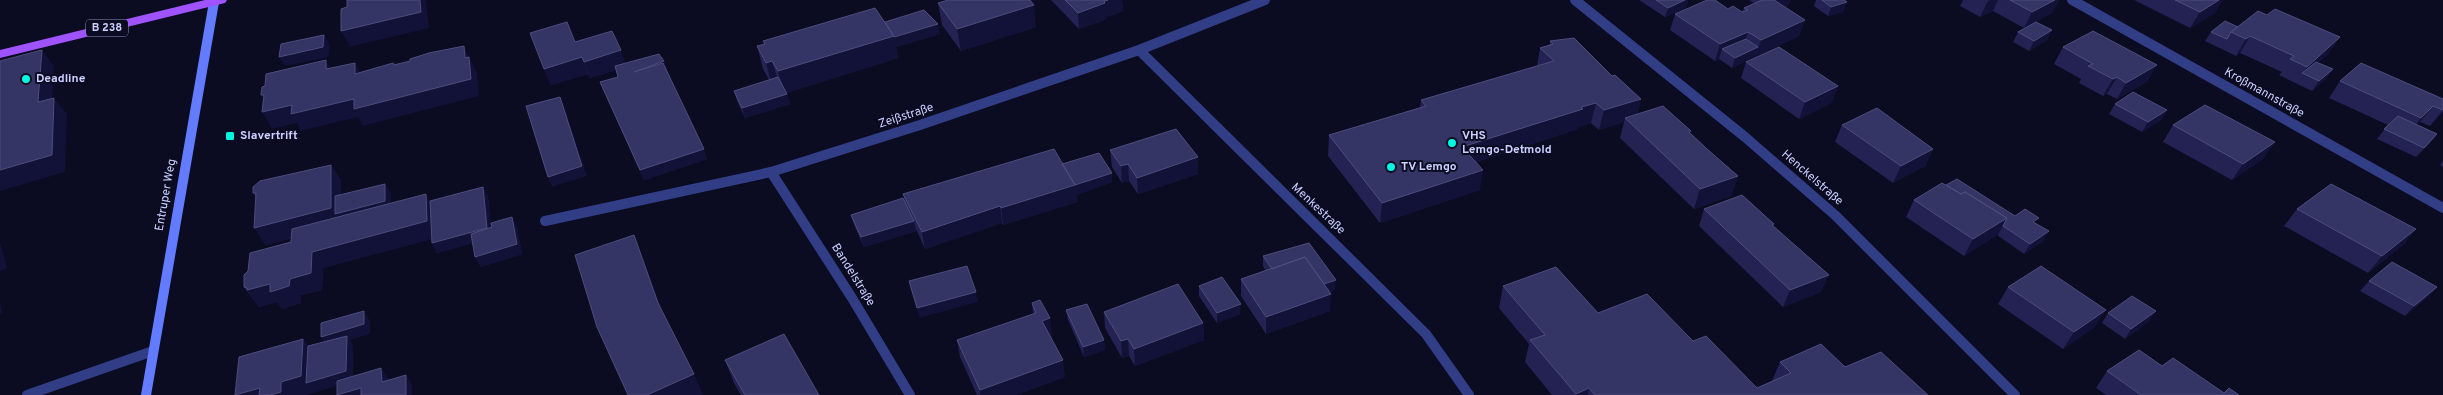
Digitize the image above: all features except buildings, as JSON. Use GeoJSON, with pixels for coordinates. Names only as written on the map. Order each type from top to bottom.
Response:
{"type":"FeatureCollection","features":[{"type":"Feature","properties":{"kind":"main road","name":"B 238"},"geometry":{"type":"LineString","coordinates":[[0,54],[216,1]]}},
{"type":"Feature","properties":{"kind":"main road","name":"Entruper Weg"},"geometry":{"type":"LineString","coordinates":[[146,395],[216,1]]}},
{"type":"Feature","properties":{"kind":"street","name":"Zeißstraße"},"geometry":{"type":"LineString","coordinates":[[545,221],[771,172],[920,125],[1139,50],[1265,0]]}},
{"type":"Feature","properties":{"kind":"street","name":"Henckelstraße"},"geometry":{"type":"LineString","coordinates":[[1576,0],[1745,137],[1835,215],[2015,395]]}},
{"type":"Feature","properties":{"kind":"street","name":"Kroßmannstraße"},"geometry":{"type":"LineString","coordinates":[[2072,0],[2443,208]]}},
{"type":"Feature","properties":{"kind":"street","name":"Menkestraße"},"geometry":{"type":"LineString","coordinates":[[1139,50],[1426,334],[1469,395]]}},
{"type":"Feature","properties":{"kind":"street","name":"Bandelstraße"},"geometry":{"type":"LineString","coordinates":[[771,172],[852,298],[910,395]]}},
{"type":"Feature","properties":{"kind":"street"},"geometry":{"type":"LineString","coordinates":[[28,395],[153,351]]}},
{"type":"Feature","properties":{"kind":"place","name":"Deadline"},"geometry":{"type":"Point","coordinates":[26,79]}},
{"type":"Feature","properties":{"kind":"place","name":"Slavertrift"},"geometry":{"type":"Point","coordinates":[230,136]}},
{"type":"Feature","properties":{"kind":"place","name":"VHS Lemgo-Detmold"},"geometry":{"type":"Point","coordinates":[1452,143]}},
{"type":"Feature","properties":{"kind":"place","name":"TV Lemgo"},"geometry":{"type":"Point","coordinates":[1391,167]}}]}
